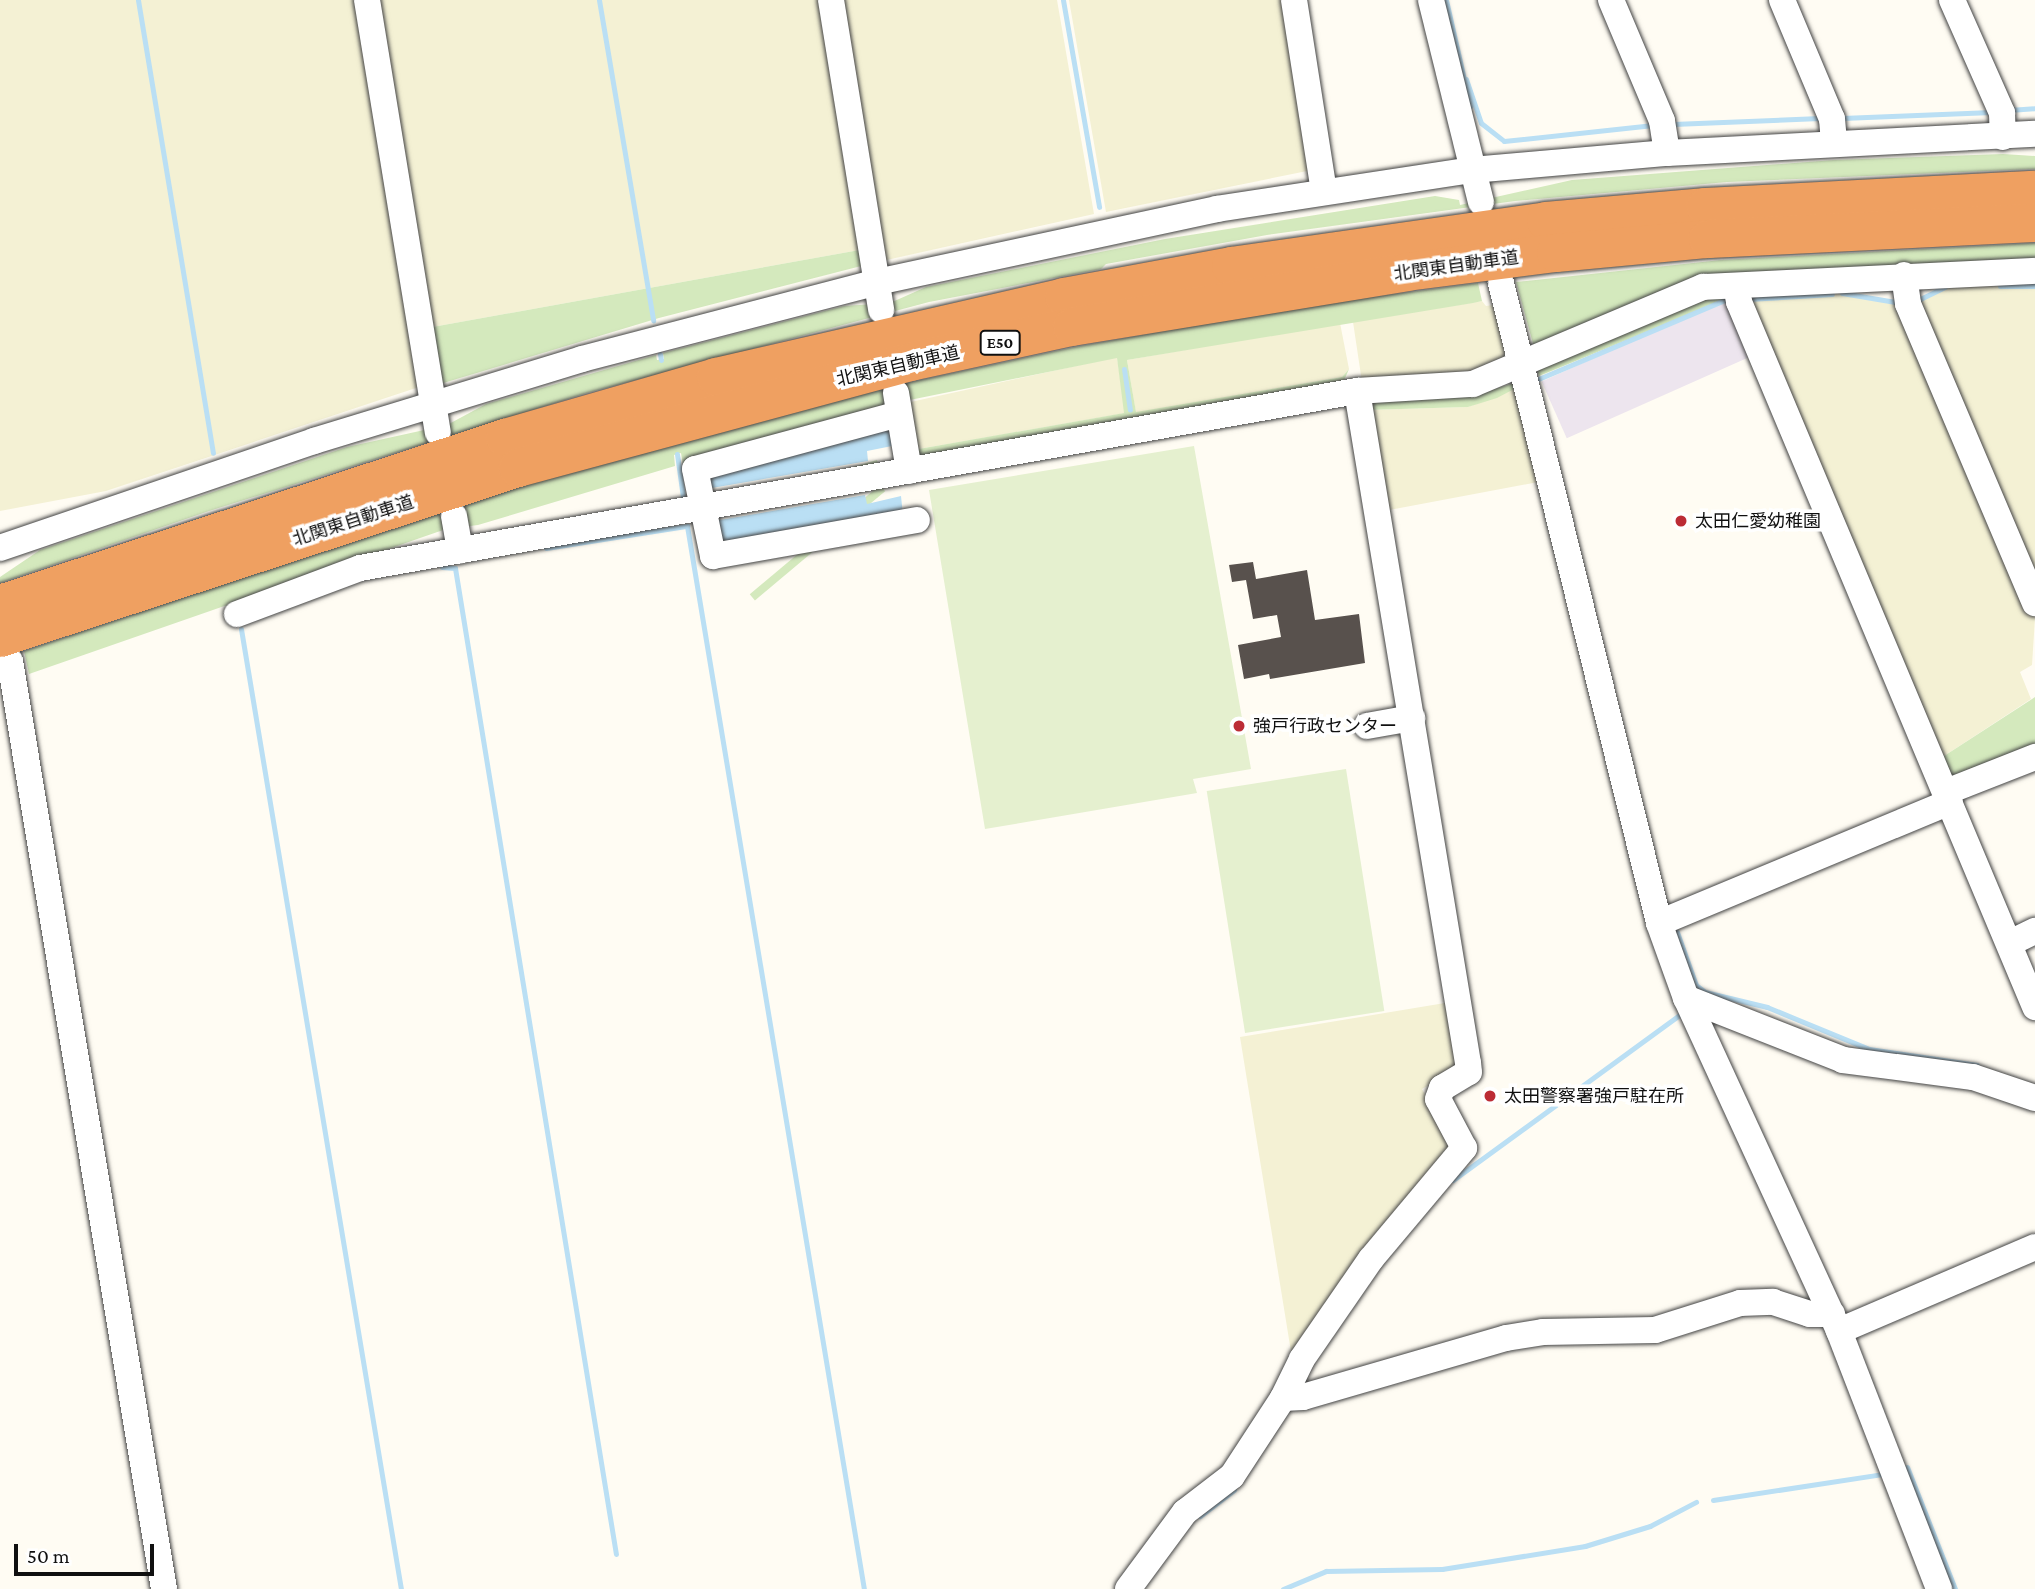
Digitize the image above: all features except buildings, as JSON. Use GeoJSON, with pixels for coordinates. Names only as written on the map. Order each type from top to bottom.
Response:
{"type":"FeatureCollection","features":[{"type":"Feature","properties":{"kind":"highway","name":"北関東自動車道"},"geometry":{"type":"LineString","coordinates":[[0,604],[505,438],[716,377],[1064,297],[1231,266],[1546,221],[1719,206],[2035,190]]}},
{"type":"Feature","properties":{"kind":"highway","name":"北関東自動車道"},"geometry":{"type":"LineString","coordinates":[[5,649],[531,464],[911,362],[1072,327],[1407,272],[1556,253],[1708,239],[2035,223]]}},
{"type":"Feature","properties":{"kind":"street"},"geometry":{"type":"LineString","coordinates":[[367,0],[438,432]]}},
{"type":"Feature","properties":{"kind":"street"},"geometry":{"type":"LineString","coordinates":[[831,0],[881,310]]}},
{"type":"Feature","properties":{"kind":"street"},"geometry":{"type":"LineString","coordinates":[[1294,0],[1324,191]]}},
{"type":"Feature","properties":{"kind":"street"},"geometry":{"type":"LineString","coordinates":[[1431,0],[1480,202]]}},
{"type":"Feature","properties":{"kind":"street"},"geometry":{"type":"LineString","coordinates":[[1611,0],[1662,121],[1667,153]]}},
{"type":"Feature","properties":{"kind":"street"},"geometry":{"type":"LineString","coordinates":[[1782,0],[1832,119],[1833,143]]}},
{"type":"Feature","properties":{"kind":"street"},"geometry":{"type":"LineString","coordinates":[[1952,0],[2002,113],[2003,137]]}},
{"type":"Feature","properties":{"kind":"street"},"geometry":{"type":"LineString","coordinates":[[0,548],[434,402],[733,317],[877,282],[1324,191],[1472,170],[1667,153],[2035,134]]}},
{"type":"Feature","properties":{"kind":"street"},"geometry":{"type":"LineString","coordinates":[[237,614],[360,568],[1357,391],[1473,384],[1690,291],[1904,275],[2035,271]]}},
{"type":"Feature","properties":{"kind":"street"},"geometry":{"type":"LineString","coordinates":[[1904,275],[1908,304],[2035,603]]}},
{"type":"Feature","properties":{"kind":"street"},"geometry":{"type":"LineString","coordinates":[[1501,283],[1659,923],[1686,998],[1836,1323],[1939,1589]]}},
{"type":"Feature","properties":{"kind":"street"},"geometry":{"type":"LineString","coordinates":[[1736,286],[1739,302],[2035,1007]]}},
{"type":"Feature","properties":{"kind":"street"},"geometry":{"type":"LineString","coordinates":[[1128,1589],[1185,1511],[1232,1476],[1283,1398],[1302,1359],[1371,1259],[1464,1148],[1438,1098],[1442,1088],[1469,1072],[1357,391]]}},
{"type":"Feature","properties":{"kind":"street"},"geometry":{"type":"LineString","coordinates":[[909,471],[898,404],[695,468],[713,556],[917,520]]}},
{"type":"Feature","properties":{"kind":"street"},"geometry":{"type":"LineString","coordinates":[[454,516],[460,550]]}},
{"type":"Feature","properties":{"kind":"street"},"geometry":{"type":"LineString","coordinates":[[5,649],[164,1589]]}},
{"type":"Feature","properties":{"kind":"street"},"geometry":{"type":"LineString","coordinates":[[1367,726],[1412,718]]}},
{"type":"Feature","properties":{"kind":"street"},"geometry":{"type":"LineString","coordinates":[[1659,923],[2035,757]]}},
{"type":"Feature","properties":{"kind":"street"},"geometry":{"type":"LineString","coordinates":[[2010,943],[2035,931]]}},
{"type":"Feature","properties":{"kind":"street"},"geometry":{"type":"LineString","coordinates":[[1686,998],[1843,1060],[1973,1077],[2035,1098]]}},
{"type":"Feature","properties":{"kind":"street"},"geometry":{"type":"LineString","coordinates":[[1283,1398],[1303,1397],[1506,1338],[1543,1332],[1655,1331],[1740,1304],[1773,1302],[1836,1323],[2035,1247]]}},
{"type":"Feature","properties":{"kind":"shaded area"},"geometry":{"type":"Polygon","coordinates":[[[0,0],[361,0],[422,386],[106,491],[0,511],[0,0]]]}},
{"type":"Feature","properties":{"kind":"shaded area"},"geometry":{"type":"Polygon","coordinates":[[[373,0],[824,0],[865,249],[427,328],[373,0]]]}},
{"type":"Feature","properties":{"kind":"shaded area"},"geometry":{"type":"Polygon","coordinates":[[[836,0],[1057,0],[1094,214],[882,261],[836,0]]]}},
{"type":"Feature","properties":{"kind":"shaded area"},"geometry":{"type":"Polygon","coordinates":[[[1069,0],[1288,0],[1317,169],[1106,212],[1069,0]]]}},
{"type":"Feature","properties":{"kind":"shaded area"},"geometry":{"type":"Polygon","coordinates":[[[1947,286],[2035,286],[2035,580],[1913,303],[1947,286]]]}},
{"type":"Feature","properties":{"kind":"shaded area"},"geometry":{"type":"Polygon","coordinates":[[[1846,293],[1905,304],[2035,618],[2032,665],[2020,672],[2031,699],[1941,758],[1748,299],[1846,293]]]}},
{"type":"Feature","properties":{"kind":"shaded area"},"geometry":{"type":"Polygon","coordinates":[[[1727,299],[1752,356],[1567,438],[1542,382],[1727,299]]]}},
{"type":"Feature","properties":{"kind":"shaded area"},"geometry":{"type":"Polygon","coordinates":[[[1482,301],[1486,306],[1493,305],[1506,354],[1503,359],[1464,375],[1362,382],[1353,322],[1482,301]]]}},
{"type":"Feature","properties":{"kind":"shaded area"},"geometry":{"type":"Polygon","coordinates":[[[1340,323],[1349,369],[1342,377],[1136,413],[1127,360],[1340,323]]]}},
{"type":"Feature","properties":{"kind":"shaded area"},"geometry":{"type":"Polygon","coordinates":[[[1117,357],[1125,413],[913,450],[906,403],[1117,357]]]}},
{"type":"Feature","properties":{"kind":"shaded area"},"geometry":{"type":"Polygon","coordinates":[[[1516,388],[1538,482],[1384,511],[1367,410],[1468,407],[1516,388]]]}},
{"type":"Feature","properties":{"kind":"shaded area"},"geometry":{"type":"Polygon","coordinates":[[[1451,1002],[1463,1066],[1422,1089],[1457,1149],[1293,1364],[1240,1037],[1451,1002]]]}},
{"type":"Feature","properties":{"kind":"green space"},"geometry":{"type":"Polygon","coordinates":[[[2003,154],[2035,156],[2035,169],[1727,182],[1515,201],[1267,235],[1106,264],[1101,269],[929,302],[587,393],[209,511],[0,583],[0,577],[40,550],[347,447],[447,425],[486,404],[656,355],[657,360],[664,359],[663,353],[844,306],[890,303],[926,287],[1165,239],[1435,196],[1459,200],[1460,205],[1572,180],[1834,160],[2003,154]]]}},
{"type":"Feature","properties":{"kind":"green space"},"geometry":{"type":"Polygon","coordinates":[[[2035,243],[2035,263],[1695,280],[1534,347],[1516,282],[1721,260],[2035,243]]]}},
{"type":"Feature","properties":{"kind":"green space"},"geometry":{"type":"Polygon","coordinates":[[[865,249],[869,264],[659,318],[440,384],[427,328],[865,249]]]}},
{"type":"Feature","properties":{"kind":"green space"},"geometry":{"type":"Polygon","coordinates":[[[1478,283],[1482,301],[1473,303],[1127,360],[1136,412],[1342,377],[1349,369],[1343,383],[917,459],[913,450],[1124,413],[1117,358],[890,404],[683,465],[681,453],[674,455],[675,466],[478,525],[446,529],[29,674],[24,651],[485,497],[650,449],[869,391],[1075,347],[1312,305],[1478,283]]]}},
{"type":"Feature","properties":{"kind":"green space"},"geometry":{"type":"Polygon","coordinates":[[[1713,294],[1727,299],[1539,376],[1537,369],[1713,294]]]}},
{"type":"Feature","properties":{"kind":"green space"},"geometry":{"type":"Polygon","coordinates":[[[1514,383],[1516,388],[1497,398],[1468,407],[1367,410],[1371,401],[1478,394],[1514,383]]]}},
{"type":"Feature","properties":{"kind":"green space"},"geometry":{"type":"Polygon","coordinates":[[[1194,446],[1251,769],[1193,779],[1197,793],[985,829],[929,490],[1194,446]]]}},
{"type":"Feature","properties":{"kind":"green space"},"geometry":{"type":"Polygon","coordinates":[[[877,460],[879,467],[713,514],[711,508],[877,460]]]}},
{"type":"Feature","properties":{"kind":"green space"},"geometry":{"type":"Polygon","coordinates":[[[880,485],[885,491],[755,600],[750,594],[880,485]]]}},
{"type":"Feature","properties":{"kind":"green space"},"geometry":{"type":"Polygon","coordinates":[[[2035,697],[2035,752],[1951,786],[1941,758],[2035,697]]]}},
{"type":"Feature","properties":{"kind":"green space"},"geometry":{"type":"Polygon","coordinates":[[[1346,769],[1384,1011],[1245,1033],[1207,791],[1346,769]]]}},
{"type":"Feature","properties":{"kind":"water"},"geometry":{"type":"Polygon","coordinates":[[[889,425],[892,446],[867,451],[868,461],[706,489],[705,473],[889,425]]]}},
{"type":"Feature","properties":{"kind":"water"},"geometry":{"type":"Polygon","coordinates":[[[865,495],[867,504],[901,496],[903,515],[720,548],[714,521],[865,495]]]}},
{"type":"Feature","properties":{"kind":"waterway"},"geometry":{"type":"LineString","coordinates":[[138,0],[213,453]]}},
{"type":"Feature","properties":{"kind":"waterway"},"geometry":{"type":"LineString","coordinates":[[599,0],[653,320]]}},
{"type":"Feature","properties":{"kind":"waterway"},"geometry":{"type":"LineString","coordinates":[[1063,0],[1099,207]]}},
{"type":"Feature","properties":{"kind":"waterway"},"geometry":{"type":"LineString","coordinates":[[1446,0],[1470,106]]}},
{"type":"Feature","properties":{"kind":"waterway"},"geometry":{"type":"LineString","coordinates":[[1466,79],[1481,123],[1504,141],[1653,125]]}},
{"type":"Feature","properties":{"kind":"waterway"},"geometry":{"type":"LineString","coordinates":[[2009,110],[2035,108]]}},
{"type":"Feature","properties":{"kind":"waterway"},"geometry":{"type":"LineString","coordinates":[[1842,118],[1992,112]]}},
{"type":"Feature","properties":{"kind":"waterway"},"geometry":{"type":"LineString","coordinates":[[1673,124],[1820,118]]}},
{"type":"Feature","properties":{"kind":"waterway"},"geometry":{"type":"LineString","coordinates":[[2000,286],[2035,286]]}},
{"type":"Feature","properties":{"kind":"waterway"},"geometry":{"type":"LineString","coordinates":[[1916,301],[1945,287]]}},
{"type":"Feature","properties":{"kind":"waterway"},"geometry":{"type":"LineString","coordinates":[[1842,293],[1901,303]]}},
{"type":"Feature","properties":{"kind":"waterway"},"geometry":{"type":"LineString","coordinates":[[1748,299],[1832,294]]}},
{"type":"Feature","properties":{"kind":"waterway"},"geometry":{"type":"LineString","coordinates":[[1536,380],[1727,299]]}},
{"type":"Feature","properties":{"kind":"waterway"},"geometry":{"type":"LineString","coordinates":[[660,354],[661,360]]}},
{"type":"Feature","properties":{"kind":"waterway"},"geometry":{"type":"LineString","coordinates":[[1124,369],[1130,410]]}},
{"type":"Feature","properties":{"kind":"waterway"},"geometry":{"type":"LineString","coordinates":[[677,454],[683,497]]}},
{"type":"Feature","properties":{"kind":"waterway"},"geometry":{"type":"LineString","coordinates":[[546,548],[687,526],[864,1589]]}},
{"type":"Feature","properties":{"kind":"waterway"},"geometry":{"type":"LineString","coordinates":[[442,567],[455,568],[616,1554]]}},
{"type":"Feature","properties":{"kind":"waterway"},"geometry":{"type":"LineString","coordinates":[[241,629],[401,1589]]}},
{"type":"Feature","properties":{"kind":"waterway"},"geometry":{"type":"LineString","coordinates":[[1677,932],[1696,985],[1705,992],[1767,1007],[1869,1049],[1977,1065]]}},
{"type":"Feature","properties":{"kind":"waterway"},"geometry":{"type":"LineString","coordinates":[[1453,1180],[1683,1012]]}},
{"type":"Feature","properties":{"kind":"waterway"},"geometry":{"type":"LineString","coordinates":[[1907,1467],[1955,1589]]}},
{"type":"Feature","properties":{"kind":"waterway"},"geometry":{"type":"LineString","coordinates":[[1713,1500],[1882,1474]]}},
{"type":"Feature","properties":{"kind":"waterway"},"geometry":{"type":"LineString","coordinates":[[1200,1516],[1234,1490]]}},
{"type":"Feature","properties":{"kind":"waterway"},"geometry":{"type":"LineString","coordinates":[[1283,1589],[1326,1571],[1442,1569],[1585,1546],[1650,1526],[1696,1502]]}},
{"type":"Feature","properties":{"kind":"place","name":"太田仁愛幼稚園"},"geometry":{"type":"Point","coordinates":[1681,521]}},
{"type":"Feature","properties":{"kind":"place","name":"強戸行政センター"},"geometry":{"type":"Point","coordinates":[1239,726]}},
{"type":"Feature","properties":{"kind":"place","name":"太田警察署強戸駐在所"},"geometry":{"type":"Point","coordinates":[1490,1096]}}]}
